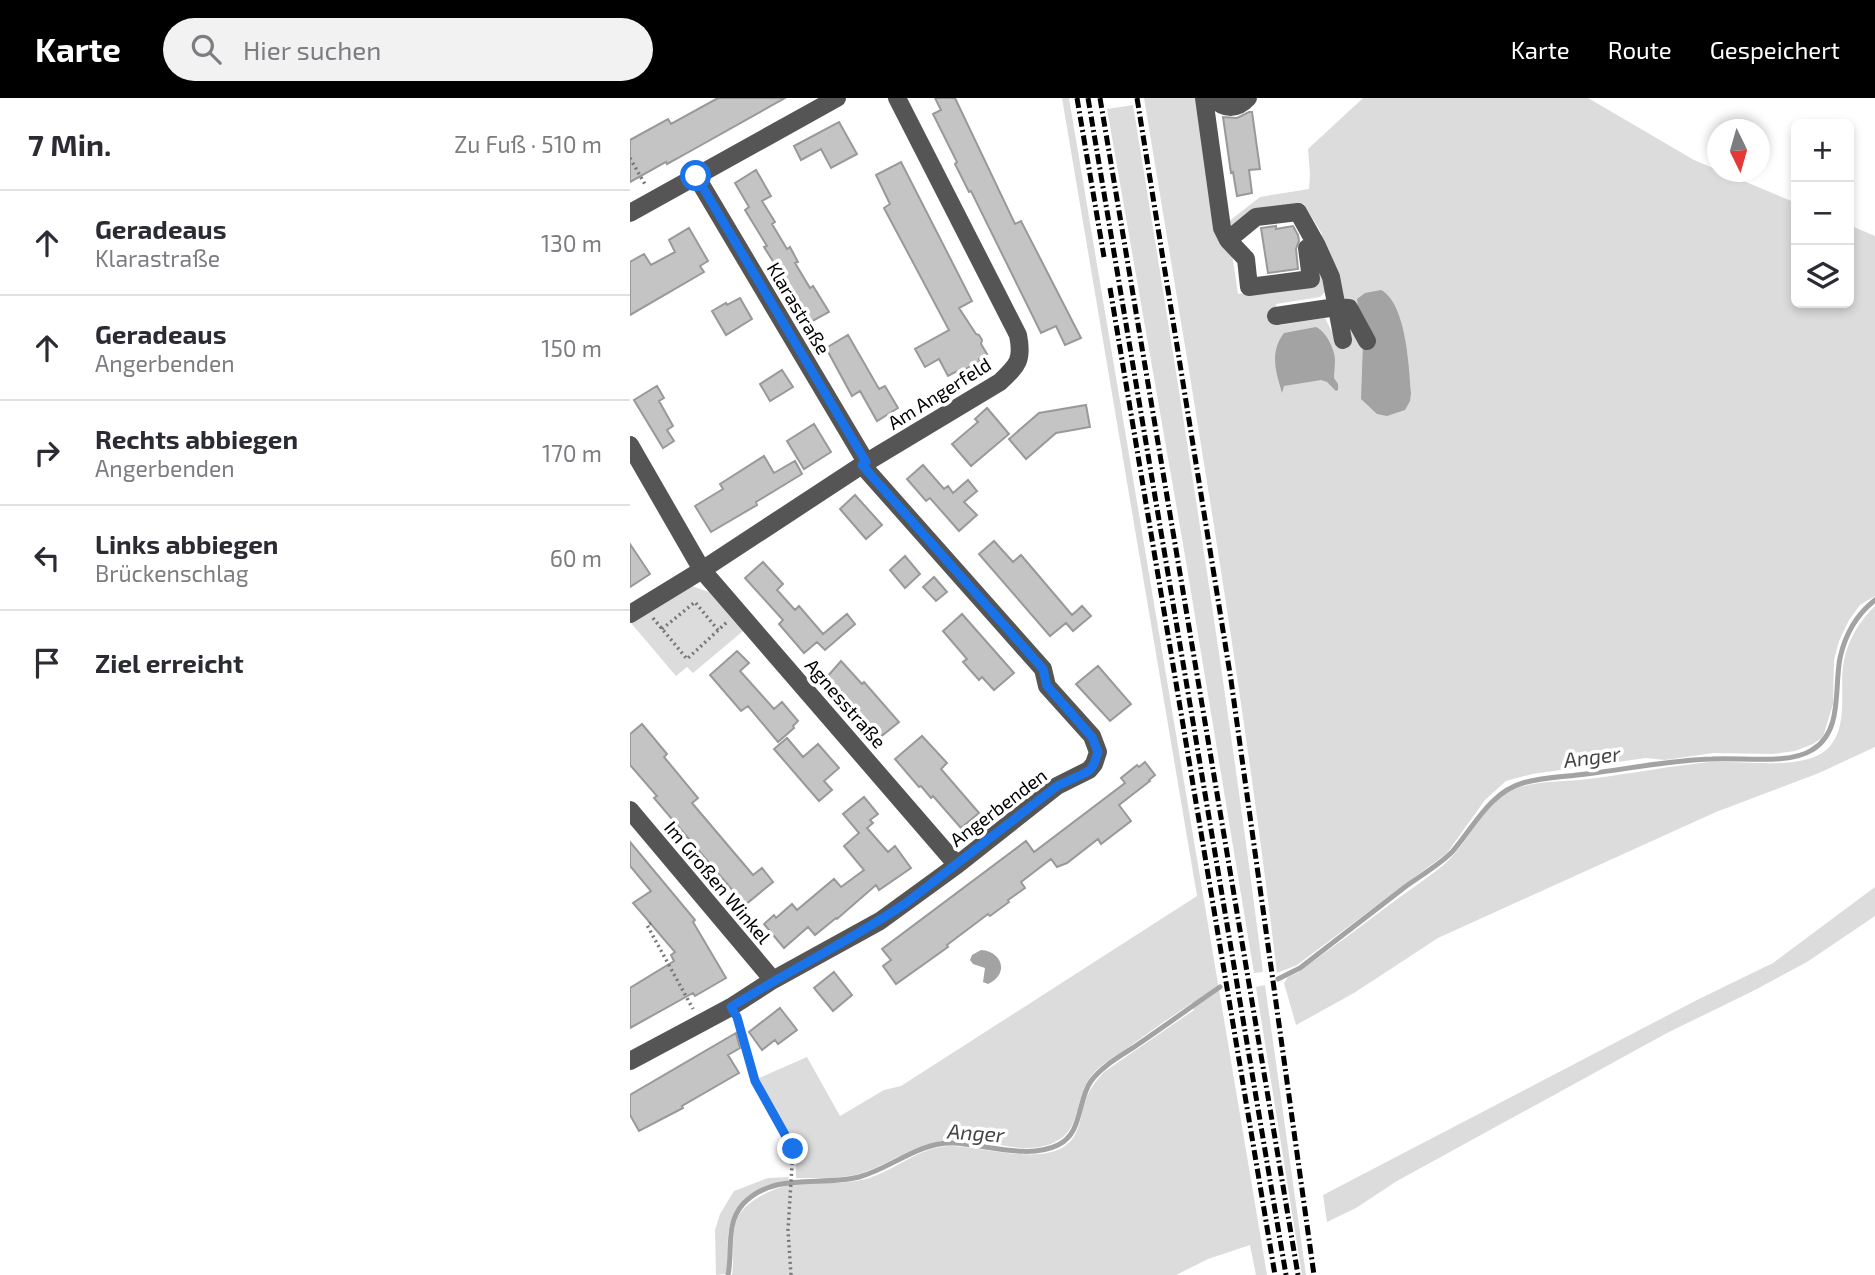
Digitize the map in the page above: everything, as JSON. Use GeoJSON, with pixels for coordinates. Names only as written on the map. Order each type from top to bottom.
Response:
{"type":"FeatureCollection","features":[{"type":"Feature","properties":{"kind":"street"},"geometry":{"type":"LineString","coordinates":[[630,213],[837,98]]}},
{"type":"Feature","properties":{"kind":"street","name":"Am Angerfeld"},"geometry":{"type":"LineString","coordinates":[[637,610],[864,463],[1000,382],[1014,369],[1022,352],[1018,335],[897,98]]}},
{"type":"Feature","properties":{"kind":"street"},"geometry":{"type":"LineString","coordinates":[[1204,98],[1225,234],[1246,259],[1249,287],[1311,279],[1307,248],[1317,246]]}},
{"type":"Feature","properties":{"kind":"street"},"geometry":{"type":"LineString","coordinates":[[1213,98],[1219,104],[1232,107],[1239,106],[1248,98]]}},
{"type":"Feature","properties":{"kind":"street","name":"Klarastraße"},"geometry":{"type":"LineString","coordinates":[[696,176],[864,463]]}},
{"type":"Feature","properties":{"kind":"street"},"geometry":{"type":"LineString","coordinates":[[1225,234],[1256,218],[1298,212],[1331,277],[1343,340]]}},
{"type":"Feature","properties":{"kind":"street"},"geometry":{"type":"LineString","coordinates":[[1276,316],[1336,307],[1349,308],[1367,341]]}},
{"type":"Feature","properties":{"kind":"street","name":"Agnesstraße"},"geometry":{"type":"LineString","coordinates":[[630,445],[702,569],[957,865]]}},
{"type":"Feature","properties":{"kind":"street","name":"Angerbenden"},"geometry":{"type":"LineString","coordinates":[[630,1061],[731,1007],[773,980],[880,921],[957,865],[1057,786],[1090,770],[1097,758],[1098,752],[1092,737],[1047,686],[1043,669],[864,463]]}},
{"type":"Feature","properties":{"kind":"street","name":"Im Großen Winkel"},"geometry":{"type":"LineString","coordinates":[[630,810],[773,980]]}},
{"type":"Feature","properties":{"kind":"path"},"geometry":{"type":"LineString","coordinates":[[630,159],[655,200]]}},
{"type":"Feature","properties":{"kind":"path"},"geometry":{"type":"LineString","coordinates":[[662,629],[695,602],[718,630]]}},
{"type":"Feature","properties":{"kind":"path"},"geometry":{"type":"LineString","coordinates":[[637,610],[662,629],[687,659],[739,612]]}},
{"type":"Feature","properties":{"kind":"path"},"geometry":{"type":"LineString","coordinates":[[651,923],[647,925],[701,1023]]}},
{"type":"Feature","properties":{"kind":"path"},"geometry":{"type":"LineString","coordinates":[[731,1007],[737,1017],[755,1081],[793,1149],[789,1230],[791,1275]]}},
{"type":"Feature","properties":{"kind":"shaded area"},"geometry":{"type":"Polygon","coordinates":[[[1062,98],[1069,98],[1267,1275],[1256,1275],[1250,1245],[1208,1259],[1176,1275],[732,1275],[734,1231],[738,1217],[748,1205],[764,1194],[789,1185],[866,1179],[938,1147],[1025,1154],[1054,1151],[1065,1146],[1074,1136],[1088,1095],[1104,1072],[1194,1010],[1192,1003],[1099,1067],[1087,1082],[1069,1131],[1050,1144],[1036,1147],[1022,1148],[949,1140],[916,1149],[857,1175],[796,1178],[796,1155],[792,1140],[757,1079],[807,1057],[840,1116],[884,1090],[901,1086],[1197,896],[1062,98]]]}},
{"type":"Feature","properties":{"kind":"shaded area"},"geometry":{"type":"Polygon","coordinates":[[[1144,98],[1201,98],[1238,294],[1314,282],[1315,252],[1327,290],[1320,297],[1276,304],[1280,325],[1325,318],[1338,344],[1319,239],[1322,234],[1304,204],[1257,212],[1228,228],[1228,222],[1260,197],[1309,189],[1308,149],[1363,98],[1588,98],[1707,165],[1707,182],[1746,182],[1791,201],[1791,308],[1854,308],[1854,227],[1875,236],[1875,596],[1860,605],[1839,641],[1834,660],[1833,704],[1823,737],[1795,751],[1773,754],[1713,753],[1665,760],[1646,758],[1532,774],[1506,781],[1485,800],[1447,853],[1297,965],[1277,973],[1232,644],[1144,98]]]}},
{"type":"Feature","properties":{"kind":"shaded area"},"geometry":{"type":"Polygon","coordinates":[[[1133,105],[1202,538],[1263,972],[1254,973],[1107,109],[1133,105]]]}},
{"type":"Feature","properties":{"kind":"shaded area"},"geometry":{"type":"Polygon","coordinates":[[[1381,290],[1389,297],[1401,321],[1411,393],[1405,410],[1387,416],[1377,414],[1361,399],[1363,343],[1357,299],[1365,293],[1381,290]]]}},
{"type":"Feature","properties":{"kind":"shaded area"},"geometry":{"type":"Polygon","coordinates":[[[1316,327],[1329,341],[1333,351],[1334,378],[1338,390],[1321,380],[1284,386],[1282,393],[1275,363],[1279,340],[1284,333],[1316,327]]]}},
{"type":"Feature","properties":{"kind":"shaded area"},"geometry":{"type":"Polygon","coordinates":[[[692,586],[709,592],[743,631],[693,673],[687,667],[676,676],[631,623],[692,586]]]}},
{"type":"Feature","properties":{"kind":"shaded area"},"geometry":{"type":"Polygon","coordinates":[[[1875,606],[1875,747],[1819,773],[1716,812],[1438,938],[1354,993],[1296,1025],[1284,983],[1288,977],[1441,867],[1486,812],[1504,795],[1515,789],[1542,783],[1710,762],[1785,763],[1814,757],[1825,751],[1833,742],[1841,720],[1846,652],[1855,631],[1875,606]]]}},
{"type":"Feature","properties":{"kind":"shaded area"},"geometry":{"type":"Polygon","coordinates":[[[1875,887],[1875,916],[1807,962],[1667,1033],[1327,1222],[1323,1195],[1773,963],[1875,887]]]}},
{"type":"Feature","properties":{"kind":"shaded area"},"geometry":{"type":"Polygon","coordinates":[[[981,950],[994,954],[1001,964],[999,975],[988,984],[983,982],[985,968],[973,964],[970,960],[972,955],[981,950]]]}},
{"type":"Feature","properties":{"kind":"shaded area"},"geometry":{"type":"Polygon","coordinates":[[[1265,985],[1306,1275],[1302,1275],[1256,987],[1265,985]]]}},
{"type":"Feature","properties":{"kind":"shaded area"},"geometry":{"type":"Polygon","coordinates":[[[789,1177],[788,1181],[756,1192],[741,1204],[730,1223],[726,1274],[716,1275],[715,1230],[720,1214],[734,1191],[768,1178],[789,1177]]]}},
{"type":"Feature","properties":{"kind":"building"},"geometry":{"type":"Polygon","coordinates":[[[718,98],[785,98],[630,182],[630,140],[668,119],[671,124],[718,98]]]}},
{"type":"Feature","properties":{"kind":"building"},"geometry":{"type":"Polygon","coordinates":[[[935,98],[955,98],[1015,224],[1021,221],[1081,338],[1065,345],[1056,326],[1041,333],[955,164],[957,162],[933,114],[941,110],[935,98]]]}},
{"type":"Feature","properties":{"kind":"building"},"geometry":{"type":"Polygon","coordinates":[[[1252,112],[1260,169],[1249,170],[1252,193],[1237,196],[1223,117],[1237,118],[1252,112]]]}},
{"type":"Feature","properties":{"kind":"building"},"geometry":{"type":"Polygon","coordinates":[[[839,122],[857,154],[831,168],[821,149],[801,160],[794,146],[839,122]]]}},
{"type":"Feature","properties":{"kind":"building"},"geometry":{"type":"Polygon","coordinates":[[[901,162],[972,301],[959,308],[979,335],[987,354],[979,359],[980,361],[948,376],[939,359],[925,367],[915,349],[949,330],[884,208],[890,204],[876,175],[901,162]]]}},
{"type":"Feature","properties":{"kind":"building"},"geometry":{"type":"Polygon","coordinates":[[[756,170],[771,196],[762,201],[775,222],[772,224],[787,249],[790,247],[798,262],[795,263],[810,288],[813,286],[829,312],[809,323],[764,247],[767,246],[745,210],[749,207],[735,183],[756,170]]]}},
{"type":"Feature","properties":{"kind":"building"},"geometry":{"type":"Polygon","coordinates":[[[1276,226],[1276,229],[1293,226],[1298,235],[1298,269],[1268,273],[1261,228],[1276,226]]]}},
{"type":"Feature","properties":{"kind":"building"},"geometry":{"type":"Polygon","coordinates":[[[689,228],[708,261],[700,266],[704,272],[630,315],[630,262],[644,254],[651,265],[675,252],[669,240],[689,228]]]}},
{"type":"Feature","properties":{"kind":"building"},"geometry":{"type":"Polygon","coordinates":[[[740,298],[752,319],[726,335],[712,311],[740,298]]]}},
{"type":"Feature","properties":{"kind":"building"},"geometry":{"type":"Polygon","coordinates":[[[848,335],[879,389],[885,386],[898,408],[877,421],[860,391],[852,396],[826,348],[848,335]]]}},
{"type":"Feature","properties":{"kind":"building"},"geometry":{"type":"Polygon","coordinates":[[[782,370],[793,387],[770,401],[760,384],[782,370]]]}},
{"type":"Feature","properties":{"kind":"building"},"geometry":{"type":"Polygon","coordinates":[[[657,386],[664,398],[659,401],[673,426],[667,430],[674,441],[663,448],[634,400],[657,386]]]}},
{"type":"Feature","properties":{"kind":"building"},"geometry":{"type":"Polygon","coordinates":[[[1086,405],[1090,427],[1056,433],[1026,459],[1009,439],[1039,413],[1086,405]]]}},
{"type":"Feature","properties":{"kind":"building"},"geometry":{"type":"Polygon","coordinates":[[[987,408],[1009,434],[971,466],[952,444],[978,422],[975,419],[987,408]]]}},
{"type":"Feature","properties":{"kind":"building"},"geometry":{"type":"Polygon","coordinates":[[[814,424],[831,452],[804,469],[787,441],[814,424]]]}},
{"type":"Feature","properties":{"kind":"building"},"geometry":{"type":"Polygon","coordinates":[[[764,456],[774,473],[795,461],[802,474],[711,532],[695,506],[723,489],[720,484],[764,456]]]}},
{"type":"Feature","properties":{"kind":"building"},"geometry":{"type":"Polygon","coordinates":[[[923,465],[944,489],[948,486],[953,493],[968,480],[977,491],[964,502],[977,515],[959,531],[930,498],[926,501],[907,479],[923,465]]]}},
{"type":"Feature","properties":{"kind":"building"},"geometry":{"type":"Polygon","coordinates":[[[855,495],[882,525],[866,539],[840,509],[855,495]]]}},
{"type":"Feature","properties":{"kind":"building"},"geometry":{"type":"Polygon","coordinates":[[[994,541],[1013,562],[1021,555],[1072,615],[1082,606],[1091,616],[1073,631],[1066,623],[1050,636],[979,554],[994,541]]]}},
{"type":"Feature","properties":{"kind":"building"},"geometry":{"type":"Polygon","coordinates":[[[630,544],[650,574],[630,587],[630,544]]]}},
{"type":"Feature","properties":{"kind":"building"},"geometry":{"type":"Polygon","coordinates":[[[905,556],[920,574],[905,588],[890,570],[905,556]]]}},
{"type":"Feature","properties":{"kind":"building"},"geometry":{"type":"Polygon","coordinates":[[[763,562],[783,584],[777,590],[795,610],[799,606],[823,634],[847,614],[855,624],[825,650],[817,642],[804,653],[779,624],[783,620],[745,578],[763,562]]]}},
{"type":"Feature","properties":{"kind":"building"},"geometry":{"type":"Polygon","coordinates":[[[934,577],[947,592],[936,601],[923,587],[934,577]]]}},
{"type":"Feature","properties":{"kind":"building"},"geometry":{"type":"Polygon","coordinates":[[[962,614],[1014,673],[994,690],[982,677],[979,680],[963,662],[967,659],[943,631],[962,614]]]}},
{"type":"Feature","properties":{"kind":"building"},"geometry":{"type":"Polygon","coordinates":[[[737,651],[749,663],[740,671],[774,709],[782,702],[798,721],[778,742],[748,706],[741,711],[710,675],[737,651]]]}},
{"type":"Feature","properties":{"kind":"building"},"geometry":{"type":"Polygon","coordinates":[[[841,661],[862,684],[864,682],[899,722],[879,738],[826,678],[841,661]]]}},
{"type":"Feature","properties":{"kind":"building"},"geometry":{"type":"Polygon","coordinates":[[[1098,666],[1131,704],[1110,721],[1076,684],[1098,666]]]}},
{"type":"Feature","properties":{"kind":"building"},"geometry":{"type":"Polygon","coordinates":[[[642,724],[667,754],[664,757],[698,798],[692,803],[753,875],[762,868],[773,882],[745,905],[654,798],[657,796],[630,765],[630,734],[642,724]]]}},
{"type":"Feature","properties":{"kind":"building"},"geometry":{"type":"Polygon","coordinates":[[[922,736],[947,763],[941,769],[979,813],[961,828],[895,759],[922,736]]]}},
{"type":"Feature","properties":{"kind":"building"},"geometry":{"type":"Polygon","coordinates":[[[787,738],[803,757],[818,744],[839,768],[824,781],[832,790],[819,801],[774,749],[787,738]]]}},
{"type":"Feature","properties":{"kind":"building"},"geometry":{"type":"Polygon","coordinates":[[[1145,762],[1155,775],[1119,805],[1131,821],[1101,844],[1098,839],[1067,863],[1057,867],[1051,859],[1021,882],[1025,888],[1008,900],[1009,902],[990,916],[988,914],[896,984],[883,966],[891,960],[882,949],[1026,841],[1034,852],[1125,783],[1121,778],[1145,762]]]}},
{"type":"Feature","properties":{"kind":"building"},"geometry":{"type":"Polygon","coordinates":[[[864,797],[878,814],[870,820],[873,823],[867,828],[888,852],[895,846],[911,868],[879,890],[876,885],[815,935],[808,927],[784,948],[764,924],[792,904],[797,910],[834,879],[841,887],[864,870],[844,846],[859,833],[843,814],[864,797]]]}},
{"type":"Feature","properties":{"kind":"building"},"geometry":{"type":"Polygon","coordinates":[[[630,842],[695,920],[693,922],[726,978],[630,1028],[630,988],[674,961],[671,955],[675,952],[633,903],[651,891],[630,866],[630,842]]]}},
{"type":"Feature","properties":{"kind":"building"},"geometry":{"type":"Polygon","coordinates":[[[834,972],[852,995],[833,1011],[814,988],[834,972]]]}},
{"type":"Feature","properties":{"kind":"building"},"geometry":{"type":"Polygon","coordinates":[[[780,1008],[797,1030],[778,1044],[775,1040],[762,1050],[749,1032],[780,1008]]]}},
{"type":"Feature","properties":{"kind":"building"},"geometry":{"type":"Polygon","coordinates":[[[736,1033],[740,1048],[728,1055],[739,1073],[682,1106],[683,1108],[639,1131],[630,1115],[630,1095],[736,1033]]]}},
{"type":"Feature","properties":{"kind":"waterway","name":"Anger"},"geometry":{"type":"LineString","coordinates":[[1278,979],[1300,968],[1452,852],[1492,802],[1511,788],[1538,779],[1696,760],[1778,759],[1802,755],[1812,750],[1822,742],[1833,721],[1838,670],[1845,641],[1857,619],[1875,600]]}},
{"type":"Feature","properties":{"kind":"waterway","name":"Anger"},"geometry":{"type":"LineString","coordinates":[[728,1275],[734,1220],[743,1204],[755,1194],[783,1184],[859,1177],[917,1151],[940,1144],[965,1144],[1020,1151],[1058,1145],[1072,1133],[1087,1089],[1101,1070],[1220,987]]}},
{"type":"Feature","properties":{"kind":"railway"},"geometry":{"type":"LineString","coordinates":[[1077,98],[1104,257]]}},
{"type":"Feature","properties":{"kind":"railway"},"geometry":{"type":"LineString","coordinates":[[1088,98],[1286,1275]]}},
{"type":"Feature","properties":{"kind":"railway"},"geometry":{"type":"LineString","coordinates":[[1100,98],[1298,1275]]}},
{"type":"Feature","properties":{"kind":"railway"},"geometry":{"type":"LineString","coordinates":[[1137,98],[1231,680],[1314,1275]]}},
{"type":"Feature","properties":{"kind":"railway"},"geometry":{"type":"LineString","coordinates":[[1110,288],[1275,1275]]}},
{"type":"Feature","properties":{"kind":"route"},"geometry":{"type":"LineString","coordinates":[[696,176],[866,462],[862,465],[1043,669],[1047,686],[1092,737],[1098,752],[1090,770],[1057,786],[906,903],[880,921],[773,980],[731,1007],[737,1017],[755,1081],[793,1149]]}}]}
